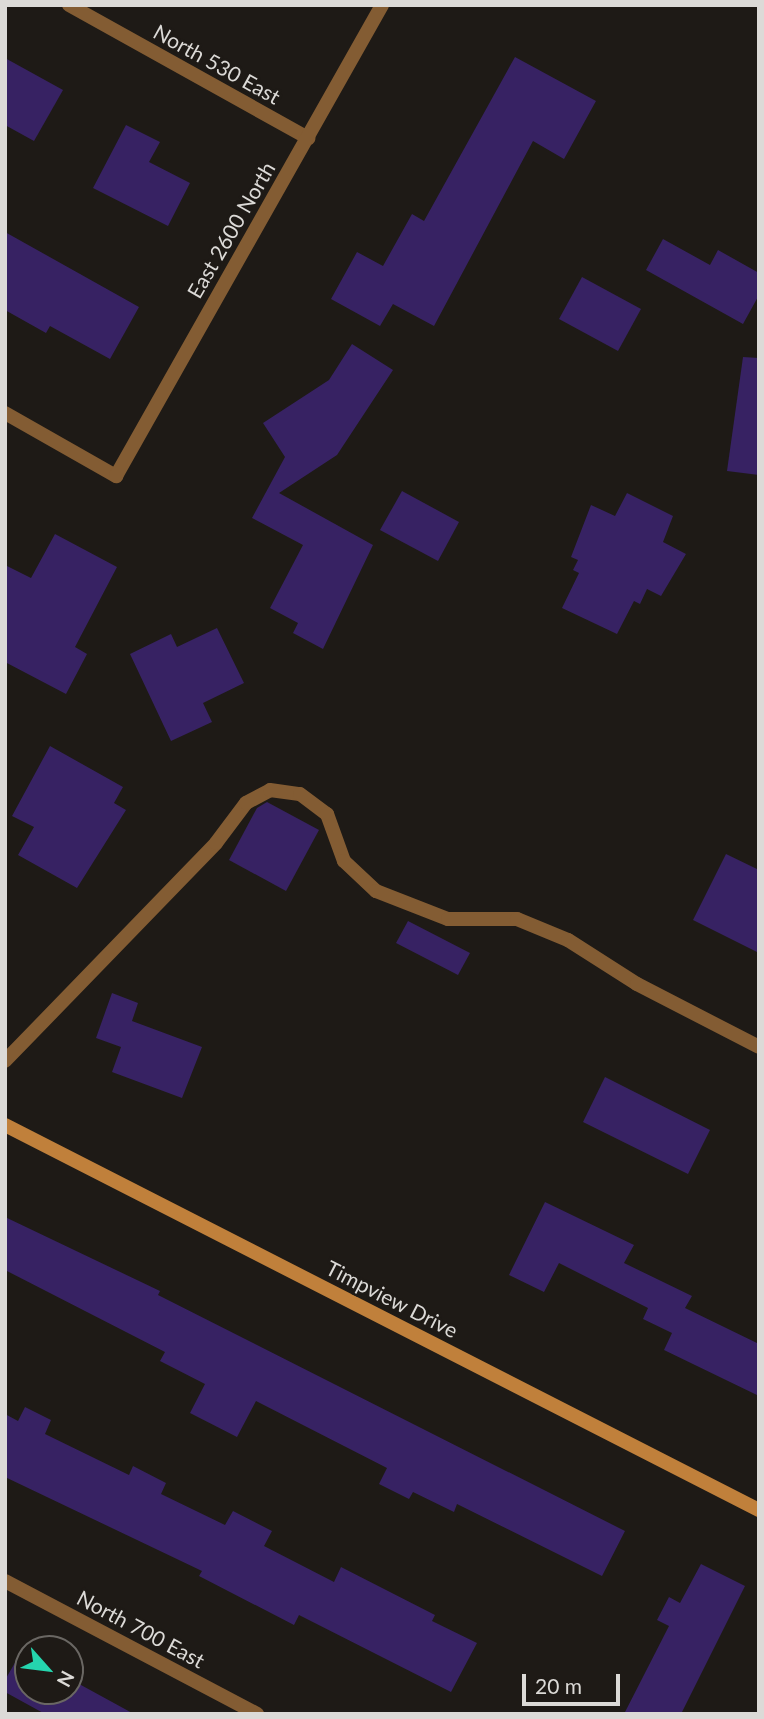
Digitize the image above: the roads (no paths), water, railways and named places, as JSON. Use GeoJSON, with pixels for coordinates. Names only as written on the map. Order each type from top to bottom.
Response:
{"type":"FeatureCollection","features":[{"type":"Feature","properties":{"kind":"street","name":"North 530 East"},"geometry":{"type":"LineString","coordinates":[[69,5],[308,138]]}},
{"type":"Feature","properties":{"kind":"street","name":"East 2600 North"},"geometry":{"type":"LineString","coordinates":[[5,413],[116,476],[382,5]]}},
{"type":"Feature","properties":{"kind":"street"},"geometry":{"type":"LineString","coordinates":[[5,1061],[216,843],[246,803],[270,790],[300,794],[327,814],[344,861],[376,891],[448,919],[517,919],[568,940],[637,984],[759,1047]]}},
{"type":"Feature","properties":{"kind":"street","name":"Timpview Drive"},"geometry":{"type":"LineString","coordinates":[[5,1125],[759,1510]]}},
{"type":"Feature","properties":{"kind":"street","name":"North 700 East"},"geometry":{"type":"LineString","coordinates":[[5,1581],[257,1714]]}}]}
